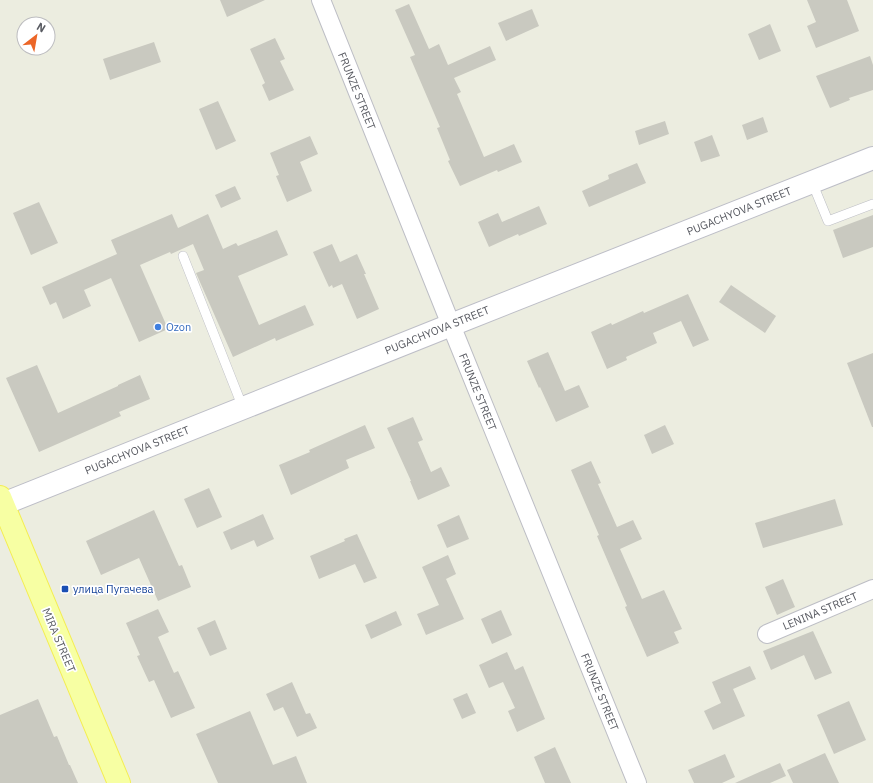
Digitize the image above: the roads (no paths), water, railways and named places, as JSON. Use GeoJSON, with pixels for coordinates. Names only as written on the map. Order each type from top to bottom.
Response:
{"type":"FeatureCollection","features":[{"type":"Feature","properties":{"kind":"main road","name":"MIRA STREET"},"geometry":{"type":"LineString","coordinates":[[1,500],[12,537],[119,783]]}},
{"type":"Feature","properties":{"kind":"street","name":"FRUNZE STREET"},"geometry":{"type":"LineString","coordinates":[[321,0],[637,783]]}},
{"type":"Feature","properties":{"kind":"street","name":"PUGACHYOVA STREET"},"geometry":{"type":"LineString","coordinates":[[1,500],[243,408],[873,158]]}},
{"type":"Feature","properties":{"kind":"street","name":"LENINA STREET"},"geometry":{"type":"LineString","coordinates":[[767,634],[873,589]]}},
{"type":"Feature","properties":{"kind":"lane"},"geometry":{"type":"LineString","coordinates":[[812,182],[828,221],[873,204]]}},
{"type":"Feature","properties":{"kind":"lane"},"geometry":{"type":"LineString","coordinates":[[183,256],[243,408]]}},
{"type":"Feature","properties":{"kind":"place","name":"Ozon"},"geometry":{"type":"Point","coordinates":[158,327]}},
{"type":"Feature","properties":{"kind":"place","name":"улица Пугачева"},"geometry":{"type":"Point","coordinates":[65,589]}}]}
